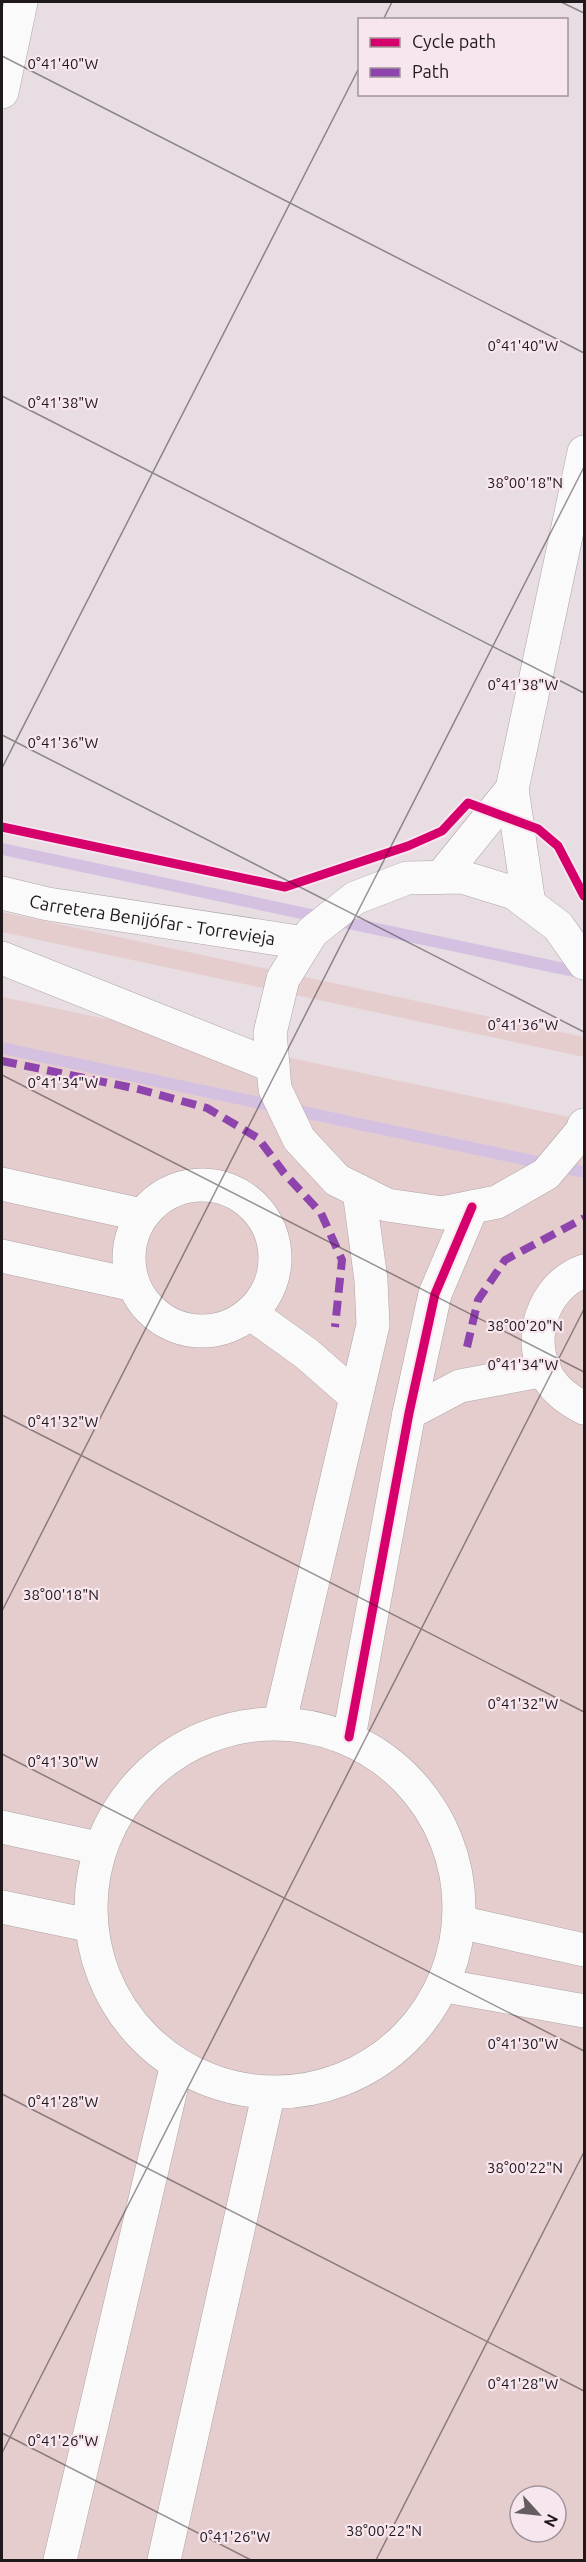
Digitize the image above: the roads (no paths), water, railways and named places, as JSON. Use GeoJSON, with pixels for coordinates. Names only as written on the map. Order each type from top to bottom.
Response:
{"type":"FeatureCollection","features":[{"type":"Feature","properties":{"kind":"street"},"geometry":{"type":"LineString","coordinates":[[2,92],[21,2]]}},
{"type":"Feature","properties":{"kind":"street"},"geometry":{"type":"LineString","coordinates":[[529,904],[513,789],[585,452]]}},
{"type":"Feature","properties":{"kind":"street"},"geometry":{"type":"LineString","coordinates":[[441,877],[513,789]]}},
{"type":"Feature","properties":{"kind":"street"},"geometry":{"type":"LineString","coordinates":[[584,1129],[546,1174],[497,1202],[442,1213],[387,1205],[337,1180],[299,1139],[275,1089],[270,1033],[283,979],[312,932],[355,898],[406,878],[462,877],[514,893],[558,926],[585,963]]}},
{"type":"Feature","properties":{"kind":"street","name":"Carretera Benijófar - Torrevieja"},"geometry":{"type":"LineString","coordinates":[[2,893],[60,905],[305,943]]}},
{"type":"Feature","properties":{"kind":"street"},"geometry":{"type":"LineString","coordinates":[[2,958],[273,1066]]}},
{"type":"Feature","properties":{"kind":"street"},"geometry":{"type":"LineString","coordinates":[[2,1184],[142,1215]]}},
{"type":"Feature","properties":{"kind":"street"},"geometry":{"type":"LineString","coordinates":[[207,1184],[232,1190],[253,1204],[268,1224],[276,1249],[274,1274],[266,1296],[250,1313],[231,1326],[208,1332],[184,1329],[163,1321],[145,1305],[134,1285],[128,1262],[131,1239],[142,1215],[160,1197],[182,1186],[207,1184]]}},
{"type":"Feature","properties":{"kind":"street"},"geometry":{"type":"LineString","coordinates":[[280,1721],[373,1325],[371,1280],[359,1191]]}},
{"type":"Feature","properties":{"kind":"street"},"geometry":{"type":"LineString","coordinates":[[349,1737],[409,1413],[435,1294],[472,1207]]}},
{"type":"Feature","properties":{"kind":"street"},"geometry":{"type":"LineString","coordinates":[[2,1256],[134,1285]]}},
{"type":"Feature","properties":{"kind":"street"},"geometry":{"type":"LineString","coordinates":[[585,1271],[576,1274],[557,1289],[544,1308],[538,1331],[539,1356],[549,1379],[566,1398],[585,1408]]}},
{"type":"Feature","properties":{"kind":"street"},"geometry":{"type":"LineString","coordinates":[[250,1313],[307,1354],[356,1397]]}},
{"type":"Feature","properties":{"kind":"street"},"geometry":{"type":"LineString","coordinates":[[409,1413],[460,1386],[545,1370]]}},
{"type":"Feature","properties":{"kind":"street"},"geometry":{"type":"LineString","coordinates":[[280,1721],[349,1737],[418,1787],[454,1857],[460,1935],[446,1986],[432,2009],[361,2074],[268,2096],[176,2068],[115,2007],[88,1925],[98,1848],[138,1780],[203,1736],[280,1721]]}},
{"type":"Feature","properties":{"kind":"street"},"geometry":{"type":"LineString","coordinates":[[2,1827],[98,1848]]}},
{"type":"Feature","properties":{"kind":"street"},"geometry":{"type":"LineString","coordinates":[[2,1907],[88,1925]]}},
{"type":"Feature","properties":{"kind":"street"},"geometry":{"type":"LineString","coordinates":[[459,1922],[585,1950]]}},
{"type":"Feature","properties":{"kind":"street"},"geometry":{"type":"LineString","coordinates":[[446,1986],[585,2011]]}},
{"type":"Feature","properties":{"kind":"street"},"geometry":{"type":"LineString","coordinates":[[60,2560],[176,2068]]}},
{"type":"Feature","properties":{"kind":"street"},"geometry":{"type":"LineString","coordinates":[[164,2560],[268,2096]]}},
{"type":"Feature","properties":{"kind":"waterway"},"geometry":{"type":"LineString","coordinates":[[2,849],[583,973]]}},
{"type":"Feature","properties":{"kind":"waterway"},"geometry":{"type":"LineString","coordinates":[[2,1048],[584,1172]]}}]}
